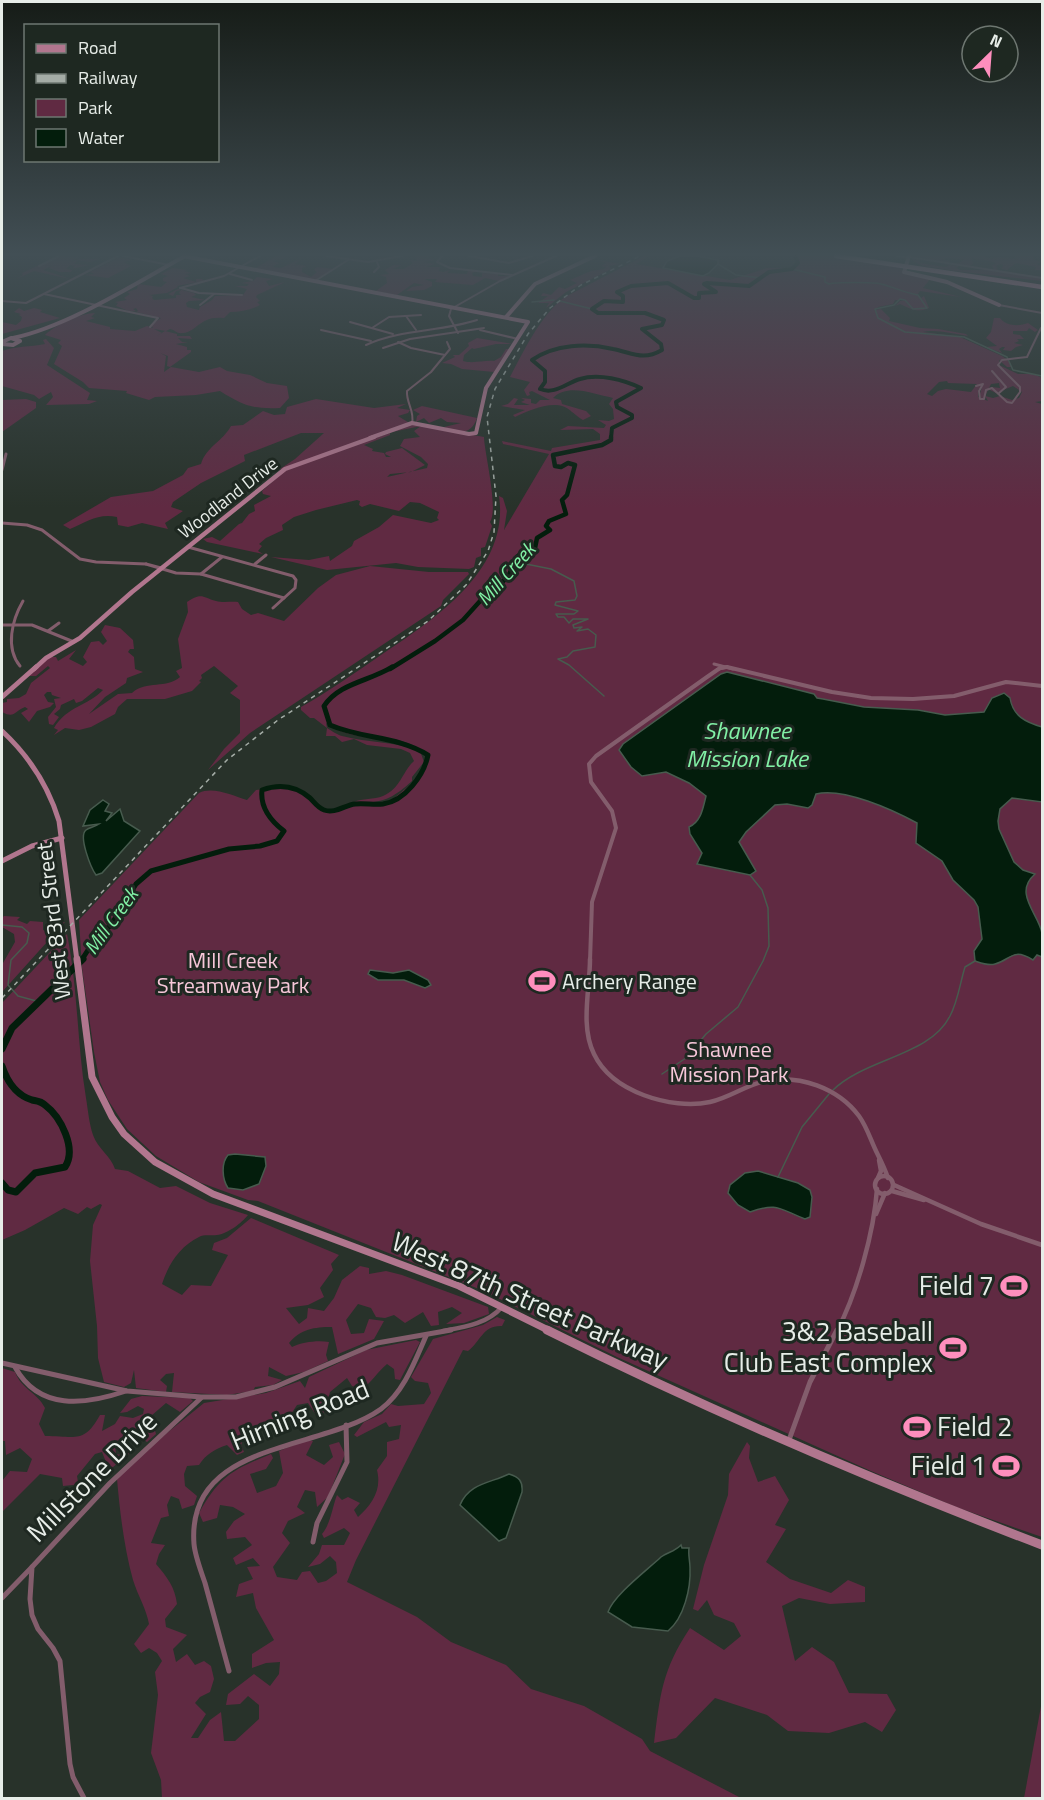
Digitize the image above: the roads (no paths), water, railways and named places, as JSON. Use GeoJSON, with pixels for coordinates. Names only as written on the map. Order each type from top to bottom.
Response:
{"type":"FeatureCollection","features":[{"type":"Feature","properties":{"kind":"street"},"geometry":{"type":"LineString","coordinates":[[364,340],[372,342]]}},
{"type":"Feature","properties":{"kind":"street"},"geometry":{"type":"LineString","coordinates":[[366,345],[378,340]]}},
{"type":"Feature","properties":{"kind":"street"},"geometry":{"type":"LineString","coordinates":[[383,348],[411,340]]}},
{"type":"Feature","properties":{"kind":"street"},"geometry":{"type":"LineString","coordinates":[[447,342],[450,347],[445,355],[429,375],[413,383],[407,390],[406,398],[414,416],[412,423],[469,434],[476,433],[486,388],[517,340]]}},
{"type":"Feature","properties":{"kind":"street"},"geometry":{"type":"LineString","coordinates":[[976,386],[983,384],[979,391],[982,399],[988,389],[994,389],[1010,404],[1020,392],[1020,387],[999,367],[1000,361],[1028,356],[1035,340]]}},
{"type":"Feature","properties":{"kind":"street"},"geometry":{"type":"LineString","coordinates":[[2,342],[8,346],[20,341]]}},
{"type":"Feature","properties":{"kind":"street"},"geometry":{"type":"LineString","coordinates":[[398,342],[411,348],[445,355]]}},
{"type":"Feature","properties":{"kind":"street"},"geometry":{"type":"LineString","coordinates":[[992,371],[1006,387],[999,393]]}},
{"type":"Feature","properties":{"kind":"street","name":"Woodland Drive"},"geometry":{"type":"LineString","coordinates":[[2,697],[46,658],[74,642],[161,568],[285,469],[412,423]]}},
{"type":"Feature","properties":{"kind":"street"},"geometry":{"type":"LineString","coordinates":[[2,470],[6,454]]}},
{"type":"Feature","properties":{"kind":"street"},"geometry":{"type":"LineString","coordinates":[[2,523],[22,524],[45,530],[79,559],[127,561],[181,574],[201,574],[284,598]]}},
{"type":"Feature","properties":{"kind":"street"},"geometry":{"type":"LineString","coordinates":[[188,547],[293,576],[296,584],[273,608]]}},
{"type":"Feature","properties":{"kind":"street"},"geometry":{"type":"LineString","coordinates":[[255,565],[266,555]]}},
{"type":"Feature","properties":{"kind":"street"},"geometry":{"type":"LineString","coordinates":[[201,574],[222,556]]}},
{"type":"Feature","properties":{"kind":"street"},"geometry":{"type":"LineString","coordinates":[[20,666],[13,657],[15,624],[23,601]]}},
{"type":"Feature","properties":{"kind":"street"},"geometry":{"type":"LineString","coordinates":[[48,632],[59,623]]}},
{"type":"Feature","properties":{"kind":"street"},"geometry":{"type":"LineString","coordinates":[[2,625],[32,625],[74,642]]}},
{"type":"Feature","properties":{"kind":"street"},"geometry":{"type":"LineString","coordinates":[[714,664],[832,692],[871,698],[913,699],[954,696],[1006,682],[1042,686]]}},
{"type":"Feature","properties":{"kind":"street"},"geometry":{"type":"LineString","coordinates":[[726,667],[707,676],[596,756],[590,764],[589,780],[612,813],[616,826],[592,903],[588,1024],[591,1047],[598,1063],[614,1079],[632,1088],[670,1101],[691,1104],[710,1102],[759,1083],[777,1079],[798,1080],[820,1087],[839,1097],[854,1110],[865,1125],[888,1178],[894,1185],[1008,1234],[1042,1245]]}},
{"type":"Feature","properties":{"kind":"street","name":"West 83rd Street"},"geometry":{"type":"LineString","coordinates":[[2,731],[40,775],[55,809],[62,838],[83,1017]]}},
{"type":"Feature","properties":{"kind":"street"},"geometry":{"type":"LineString","coordinates":[[2,861],[28,848],[62,838]]}},
{"type":"Feature","properties":{"kind":"street","name":"West 87th Street Parkway"},"geometry":{"type":"LineString","coordinates":[[83,1017],[92,1077],[105,1108],[125,1137],[166,1171],[213,1194],[403,1264],[502,1307],[602,1357],[906,1493],[1042,1545]]}},
{"type":"Feature","properties":{"kind":"street"},"geometry":{"type":"LineString","coordinates":[[875,1215],[877,1189],[875,1182],[881,1171],[877,1153]]}},
{"type":"Feature","properties":{"kind":"street"},"geometry":{"type":"LineString","coordinates":[[877,1179],[888,1178]]}},
{"type":"Feature","properties":{"kind":"street"},"geometry":{"type":"LineString","coordinates":[[892,1191],[894,1185]]}},
{"type":"Feature","properties":{"kind":"street"},"geometry":{"type":"LineString","coordinates":[[877,1189],[885,1193],[892,1191],[927,1201]]}},
{"type":"Feature","properties":{"kind":"street"},"geometry":{"type":"LineString","coordinates":[[789,1440],[810,1382],[847,1309],[875,1215],[885,1193]]}},
{"type":"Feature","properties":{"kind":"street"},"geometry":{"type":"LineString","coordinates":[[2,1363],[127,1390],[222,1398],[257,1393],[290,1381],[368,1346],[477,1324],[494,1316],[502,1307]]}},
{"type":"Feature","properties":{"kind":"street","name":"Hirning Road"},"geometry":{"type":"LineString","coordinates":[[229,1671],[194,1544],[194,1524],[201,1501],[219,1475],[240,1461],[346,1425],[379,1409],[396,1393],[426,1336]]}},
{"type":"Feature","properties":{"kind":"street"},"geometry":{"type":"LineString","coordinates":[[15,1366],[24,1384],[45,1398],[64,1400],[111,1397],[127,1390]]}},
{"type":"Feature","properties":{"kind":"street","name":"Millstone Drive"},"geometry":{"type":"LineString","coordinates":[[84,1798],[73,1777],[70,1764],[60,1661],[53,1647],[38,1629],[31,1610],[32,1567],[103,1491],[148,1447],[185,1416],[201,1397]]}},
{"type":"Feature","properties":{"kind":"street"},"geometry":{"type":"LineString","coordinates":[[313,1542],[317,1523],[347,1462],[346,1425]]}},
{"type":"Feature","properties":{"kind":"street"},"geometry":{"type":"LineString","coordinates":[[2,1598],[32,1567]]}},
{"type":"Feature","properties":{"kind":"water","name":"Shawnee Mission Lake"},"geometry":{"type":"Polygon","coordinates":[[[727,672],[814,694],[817,698],[864,707],[918,710],[945,715],[984,712],[992,698],[1004,693],[1010,698],[1017,714],[1030,723],[1042,727],[1042,802],[1012,798],[1000,809],[998,821],[999,829],[1014,862],[1023,870],[1035,874],[1026,888],[1026,896],[1042,933],[1042,957],[1037,955],[1033,960],[1016,954],[992,965],[975,961],[974,951],[982,939],[978,907],[974,900],[953,880],[942,861],[916,843],[917,823],[868,801],[827,793],[816,794],[812,805],[808,808],[787,804],[775,805],[746,832],[739,842],[756,871],[750,875],[697,864],[702,853],[690,834],[689,827],[699,818],[706,796],[689,783],[666,772],[642,776],[631,767],[619,750],[623,744],[727,672]]]}},
{"type":"Feature","properties":{"kind":"water"},"geometry":{"type":"Polygon","coordinates":[[[103,800],[109,804],[105,811],[112,813],[106,821],[120,809],[124,821],[140,831],[102,873],[96,875],[83,839],[86,830],[99,824],[83,826],[90,810],[103,800]]]}},
{"type":"Feature","properties":{"kind":"water"},"geometry":{"type":"Polygon","coordinates":[[[370,970],[393,973],[409,970],[428,980],[431,985],[425,988],[404,980],[378,980],[368,974],[370,970]]]}},
{"type":"Feature","properties":{"kind":"water"},"geometry":{"type":"Polygon","coordinates":[[[228,1155],[265,1157],[266,1166],[259,1184],[243,1190],[228,1188],[224,1176],[224,1162],[228,1155]]]}},
{"type":"Feature","properties":{"kind":"water"},"geometry":{"type":"Polygon","coordinates":[[[758,1171],[798,1183],[810,1190],[812,1197],[810,1217],[805,1219],[773,1207],[750,1212],[738,1205],[728,1193],[730,1185],[745,1173],[758,1171]]]}},
{"type":"Feature","properties":{"kind":"water"},"geometry":{"type":"Polygon","coordinates":[[[509,1474],[520,1480],[522,1492],[506,1538],[499,1541],[460,1505],[469,1492],[475,1488],[509,1474]]]}},
{"type":"Feature","properties":{"kind":"water"},"geometry":{"type":"Polygon","coordinates":[[[681,1545],[682,1548],[689,1548],[689,1584],[682,1611],[668,1631],[632,1627],[608,1612],[611,1605],[631,1583],[661,1557],[681,1545]]]}},
{"type":"Feature","properties":{"kind":"waterway","name":"Mill Creek"},"geometry":{"type":"LineString","coordinates":[[611,438],[612,428],[632,418],[632,415],[617,407],[616,402],[641,388],[619,380],[587,377],[556,390],[540,389],[545,382],[545,371],[532,360],[551,351],[571,346],[603,347],[643,356],[662,350],[661,344],[656,340]]}},
{"type":"Feature","properties":{"kind":"waterway"},"geometry":{"type":"LineString","coordinates":[[970,340],[1007,357],[1013,370],[1042,376]]}},
{"type":"Feature","properties":{"kind":"waterway","name":"Mill Creek"},"geometry":{"type":"LineString","coordinates":[[390,669],[435,641],[463,620],[481,600],[508,577],[517,557],[526,549],[535,548],[537,538],[550,530],[546,526],[549,521],[566,514],[562,500],[567,495],[575,465],[568,463],[561,467],[555,466],[553,455],[602,445],[611,438]]}},
{"type":"Feature","properties":{"kind":"waterway"},"geometry":{"type":"LineString","coordinates":[[521,553],[521,563],[551,569],[574,581],[577,596],[575,600],[556,602],[555,605],[578,611],[574,614],[556,614],[558,617],[564,617],[569,623],[573,619],[588,619],[573,625],[574,628],[582,627],[577,631],[588,629],[596,635],[595,647],[573,651],[567,657],[558,659],[569,665],[604,696]]}},
{"type":"Feature","properties":{"kind":"waterway","name":"Mill Creek"},"geometry":{"type":"LineString","coordinates":[[81,961],[95,939],[111,925],[136,884],[151,871],[229,849],[260,846],[277,841],[284,831],[267,813],[262,790],[275,787],[293,789],[305,794],[320,808],[328,811],[355,804],[383,804],[399,798],[406,792],[418,779],[428,755],[405,744],[342,730],[330,725],[324,706],[330,698],[346,687],[392,667]]}},
{"type":"Feature","properties":{"kind":"waterway"},"geometry":{"type":"LineString","coordinates":[[662,1074],[686,1058],[706,1034],[738,1007],[763,961],[769,946],[768,908],[762,890],[750,875]]}},
{"type":"Feature","properties":{"kind":"waterway"},"geometry":{"type":"LineString","coordinates":[[2,925],[22,927],[29,933],[27,943],[11,960],[8,985],[18,996],[40,1002]]}},
{"type":"Feature","properties":{"kind":"waterway","name":"Mill Creek"},"geometry":{"type":"LineString","coordinates":[[2,1049],[12,1028],[81,961]]}},
{"type":"Feature","properties":{"kind":"waterway"},"geometry":{"type":"LineString","coordinates":[[833,1090],[862,1071],[913,1049],[941,1029],[953,1010],[965,967],[975,961]]}},
{"type":"Feature","properties":{"kind":"waterway","name":"Mill Creek"},"geometry":{"type":"LineString","coordinates":[[2,1066],[9,1082],[17,1091],[26,1098],[42,1103],[57,1117],[66,1134],[69,1151],[65,1167],[35,1173],[16,1192],[8,1190],[2,1183]]}},
{"type":"Feature","properties":{"kind":"waterway"},"geometry":{"type":"LineString","coordinates":[[778,1177],[802,1127],[829,1094]]}},
{"type":"Feature","properties":{"kind":"railway"},"geometry":{"type":"LineString","coordinates":[[2,998],[227,760],[278,720],[428,621],[466,585],[488,551],[494,532],[496,496],[487,417],[495,389],[524,340]]}},
{"type":"Feature","properties":{"kind":"place","name":"Archery Range"},"geometry":{"type":"Point","coordinates":[542,981]}},
{"type":"Feature","properties":{"kind":"place","name":"Field 7"},"geometry":{"type":"Point","coordinates":[1014,1286]}},
{"type":"Feature","properties":{"kind":"place","name":"3&2 Baseball Club East Complex"},"geometry":{"type":"Point","coordinates":[953,1348]}},
{"type":"Feature","properties":{"kind":"place","name":"Field 2"},"geometry":{"type":"Point","coordinates":[917,1427]}},
{"type":"Feature","properties":{"kind":"place","name":"Field 1"},"geometry":{"type":"Point","coordinates":[1006,1466]}},
{"type":"Feature","properties":{"kind":"park label","name":"Mill Creek Streamway Park"},"geometry":{"type":"Point","coordinates":[233,972]}},
{"type":"Feature","properties":{"kind":"park label","name":"Shawnee Mission Park"},"geometry":{"type":"Point","coordinates":[729,1062]}}]}
